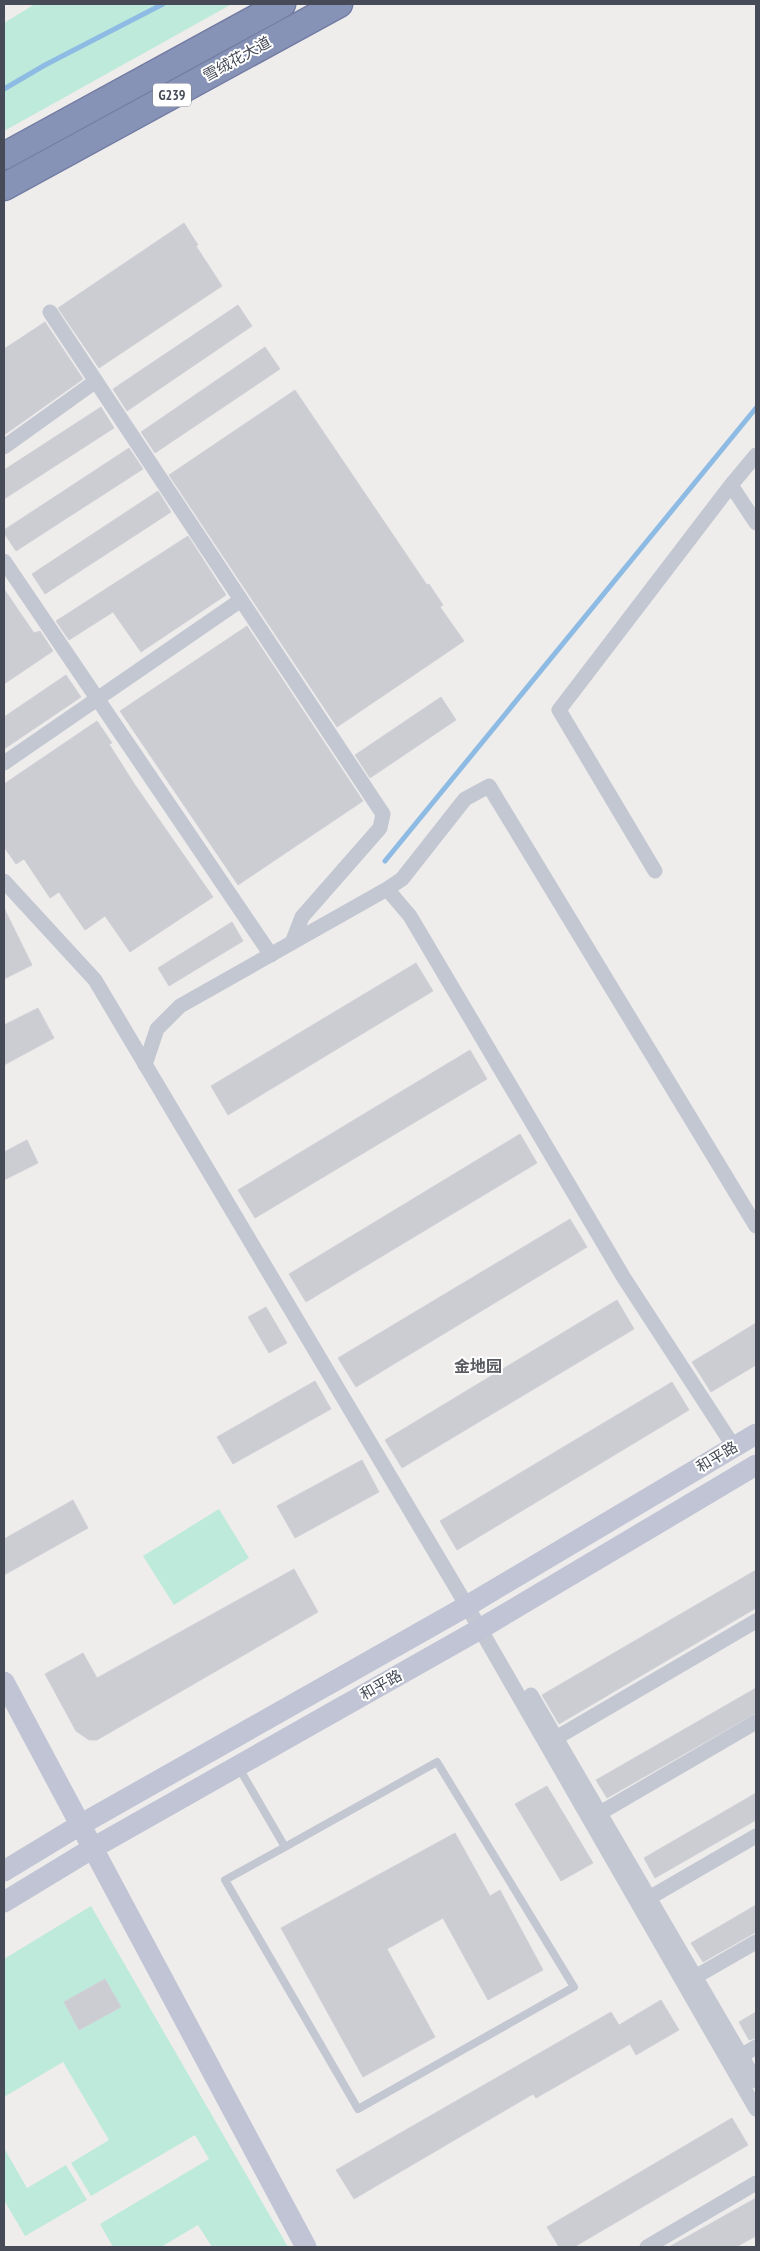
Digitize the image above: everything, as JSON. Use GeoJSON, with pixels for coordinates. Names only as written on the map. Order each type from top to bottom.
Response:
{"type":"FeatureCollection","features":[{"type":"Feature","properties":{"kind":"highway","name":"雪绒花大道"},"geometry":{"type":"LineString","coordinates":[[4,156],[282,4]]}},
{"type":"Feature","properties":{"kind":"highway","name":"雪绒花大道"},"geometry":{"type":"LineString","coordinates":[[4,186],[339,4]]}},
{"type":"Feature","properties":{"kind":"street"},"geometry":{"type":"LineString","coordinates":[[50,312],[383,814],[380,828],[302,917],[292,943]]}},
{"type":"Feature","properties":{"kind":"street"},"geometry":{"type":"LineString","coordinates":[[4,447],[96,382]]}},
{"type":"Feature","properties":{"kind":"street"},"geometry":{"type":"LineString","coordinates":[[654,871],[560,710],[731,485],[756,455]]}},
{"type":"Feature","properties":{"kind":"street"},"geometry":{"type":"LineString","coordinates":[[731,485],[756,523]]}},
{"type":"Feature","properties":{"kind":"street"},"geometry":{"type":"LineString","coordinates":[[4,561],[271,955]]}},
{"type":"Feature","properties":{"kind":"street"},"geometry":{"type":"LineString","coordinates":[[4,763],[241,600]]}},
{"type":"Feature","properties":{"kind":"street"},"geometry":{"type":"LineString","coordinates":[[146,1066],[157,1029],[180,1006],[402,879],[466,799],[489,786],[756,1226]]}},
{"type":"Feature","properties":{"kind":"street"},"geometry":{"type":"LineString","coordinates":[[4,881],[95,980],[467,1606],[756,2109]]}},
{"type":"Feature","properties":{"kind":"street"},"geometry":{"type":"LineString","coordinates":[[387,889],[410,916],[624,1278],[734,1447]]}},
{"type":"Feature","properties":{"kind":"street","name":"和平路"},"geometry":{"type":"LineString","coordinates":[[4,1871],[80,1825],[467,1606],[756,1434]]}},
{"type":"Feature","properties":{"kind":"street","name":"和平路"},"geometry":{"type":"LineString","coordinates":[[4,1902],[93,1848],[480,1630],[756,1465]]}},
{"type":"Feature","properties":{"kind":"street"},"geometry":{"type":"LineString","coordinates":[[556,1738],[756,1621]]}},
{"type":"Feature","properties":{"kind":"street"},"geometry":{"type":"LineString","coordinates":[[4,1682],[306,2247]]}},
{"type":"Feature","properties":{"kind":"street"},"geometry":{"type":"LineString","coordinates":[[531,1696],[756,2081]]}},
{"type":"Feature","properties":{"kind":"street"},"geometry":{"type":"LineString","coordinates":[[600,1814],[756,1722]]}},
{"type":"Feature","properties":{"kind":"street"},"geometry":{"type":"LineString","coordinates":[[649,1898],[756,1836]]}},
{"type":"Feature","properties":{"kind":"street"},"geometry":{"type":"LineString","coordinates":[[695,1976],[756,1942]]}},
{"type":"Feature","properties":{"kind":"street"},"geometry":{"type":"LineString","coordinates":[[742,2056],[756,2047]]}},
{"type":"Feature","properties":{"kind":"street"},"geometry":{"type":"LineString","coordinates":[[647,2247],[756,2182]]}},
{"type":"Feature","properties":{"kind":"lane"},"geometry":{"type":"LineString","coordinates":[[437,1762],[574,1987],[358,2109],[225,1880],[285,1847],[437,1762]]}},
{"type":"Feature","properties":{"kind":"lane"},"geometry":{"type":"LineString","coordinates":[[238,1766],[285,1847]]}},
{"type":"Feature","properties":{"kind":"green space"},"geometry":{"type":"Polygon","coordinates":[[[35,4],[232,4],[4,131],[4,23],[35,4]]]}},
{"type":"Feature","properties":{"kind":"green space"},"geometry":{"type":"Polygon","coordinates":[[[219,1509],[249,1558],[174,1605],[143,1556],[219,1509]]]}},
{"type":"Feature","properties":{"kind":"green space"},"geometry":{"type":"Polygon","coordinates":[[[91,1906],[288,2247],[212,2247],[198,2225],[161,2247],[113,2247],[100,2224],[209,2159],[195,2135],[91,2196],[71,2163],[109,2140],[63,2062],[4,2097],[4,1959],[91,1906]]]}},
{"type":"Feature","properties":{"kind":"green space"},"geometry":{"type":"Polygon","coordinates":[[[4,2148],[27,2188],[66,2165],[87,2200],[25,2236],[4,2200],[4,2148]]]}},
{"type":"Feature","properties":{"kind":"building"},"geometry":{"type":"Polygon","coordinates":[[[184,223],[198,245],[196,246],[222,286],[99,368],[58,308],[184,223]]]}},
{"type":"Feature","properties":{"kind":"building"},"geometry":{"type":"Polygon","coordinates":[[[238,305],[252,326],[127,411],[113,389],[238,305]]]}},
{"type":"Feature","properties":{"kind":"building"},"geometry":{"type":"Polygon","coordinates":[[[45,322],[83,379],[4,435],[4,349],[45,322]]]}},
{"type":"Feature","properties":{"kind":"building"},"geometry":{"type":"Polygon","coordinates":[[[265,347],[280,369],[155,453],[141,432],[265,347]]]}},
{"type":"Feature","properties":{"kind":"building"},"geometry":{"type":"Polygon","coordinates":[[[295,390],[427,585],[429,584],[443,605],[440,607],[464,641],[337,727],[169,475],[295,390]]]}},
{"type":"Feature","properties":{"kind":"building"},"geometry":{"type":"Polygon","coordinates":[[[101,407],[114,428],[4,499],[4,470],[101,407]]]}},
{"type":"Feature","properties":{"kind":"building"},"geometry":{"type":"Polygon","coordinates":[[[129,448],[143,469],[16,551],[4,530],[129,448]]]}},
{"type":"Feature","properties":{"kind":"building"},"geometry":{"type":"Polygon","coordinates":[[[158,491],[171,512],[45,594],[32,574],[158,491]]]}},
{"type":"Feature","properties":{"kind":"building"},"geometry":{"type":"Polygon","coordinates":[[[188,536],[226,595],[141,652],[113,612],[69,640],[56,621],[188,536]]]}},
{"type":"Feature","properties":{"kind":"building"},"geometry":{"type":"Polygon","coordinates":[[[4,589],[34,633],[40,631],[53,651],[4,684],[4,589]]]}},
{"type":"Feature","properties":{"kind":"building"},"geometry":{"type":"Polygon","coordinates":[[[247,626],[363,801],[238,885],[120,711],[247,626]]]}},
{"type":"Feature","properties":{"kind":"building"},"geometry":{"type":"Polygon","coordinates":[[[66,675],[81,697],[4,749],[4,717],[66,675]]]}},
{"type":"Feature","properties":{"kind":"building"},"geometry":{"type":"Polygon","coordinates":[[[441,697],[456,720],[370,778],[355,755],[441,697]]]}},
{"type":"Feature","properties":{"kind":"building"},"geometry":{"type":"Polygon","coordinates":[[[97,721],[112,743],[109,744],[135,785],[213,897],[130,952],[105,916],[85,930],[59,892],[50,898],[24,859],[16,864],[4,847],[4,784],[97,721]]]}},
{"type":"Feature","properties":{"kind":"building"},"geometry":{"type":"Polygon","coordinates":[[[4,908],[32,965],[4,979],[4,908]]]}},
{"type":"Feature","properties":{"kind":"building"},"geometry":{"type":"Polygon","coordinates":[[[232,922],[243,941],[169,986],[158,968],[232,922]]]}},
{"type":"Feature","properties":{"kind":"building"},"geometry":{"type":"Polygon","coordinates":[[[416,963],[433,991],[228,1115],[211,1086],[416,963]]]}},
{"type":"Feature","properties":{"kind":"building"},"geometry":{"type":"Polygon","coordinates":[[[38,1008],[54,1038],[4,1065],[4,1025],[38,1008]]]}},
{"type":"Feature","properties":{"kind":"building"},"geometry":{"type":"Polygon","coordinates":[[[470,1050],[487,1079],[255,1218],[238,1190],[470,1050]]]}},
{"type":"Feature","properties":{"kind":"building"},"geometry":{"type":"Polygon","coordinates":[[[520,1134],[537,1163],[306,1302],[289,1274],[520,1134]]]}},
{"type":"Feature","properties":{"kind":"building"},"geometry":{"type":"Polygon","coordinates":[[[27,1140],[38,1163],[4,1180],[4,1152],[27,1140]]]}},
{"type":"Feature","properties":{"kind":"building"},"geometry":{"type":"Polygon","coordinates":[[[570,1219],[587,1247],[356,1387],[338,1358],[570,1219]]]}},
{"type":"Feature","properties":{"kind":"building"},"geometry":{"type":"Polygon","coordinates":[[[617,1300],[634,1329],[402,1468],[385,1440],[617,1300]]]}},
{"type":"Feature","properties":{"kind":"building"},"geometry":{"type":"Polygon","coordinates":[[[266,1307],[287,1343],[269,1353],[248,1317],[266,1307]]]}},
{"type":"Feature","properties":{"kind":"building"},"geometry":{"type":"Polygon","coordinates":[[[756,1323],[756,1365],[711,1392],[692,1362],[756,1323]]]}},
{"type":"Feature","properties":{"kind":"building"},"geometry":{"type":"Polygon","coordinates":[[[315,1381],[331,1409],[233,1464],[217,1437],[315,1381]]]}},
{"type":"Feature","properties":{"kind":"building"},"geometry":{"type":"Polygon","coordinates":[[[672,1382],[689,1410],[457,1550],[440,1521],[672,1382]]]}},
{"type":"Feature","properties":{"kind":"building"},"geometry":{"type":"Polygon","coordinates":[[[362,1460],[379,1492],[295,1538],[277,1506],[362,1460]]]}},
{"type":"Feature","properties":{"kind":"building"},"geometry":{"type":"Polygon","coordinates":[[[73,1500],[88,1528],[4,1575],[4,1539],[73,1500]]]}},
{"type":"Feature","properties":{"kind":"building"},"geometry":{"type":"Polygon","coordinates":[[[294,1569],[318,1612],[97,1740],[89,1740],[76,1731],[45,1674],[83,1653],[97,1678],[294,1569]]]}},
{"type":"Feature","properties":{"kind":"building"},"geometry":{"type":"Polygon","coordinates":[[[756,1570],[756,1608],[559,1724],[542,1695],[756,1570]]]}},
{"type":"Feature","properties":{"kind":"building"},"geometry":{"type":"Polygon","coordinates":[[[756,1688],[756,1713],[607,1798],[596,1780],[756,1688]]]}},
{"type":"Feature","properties":{"kind":"building"},"geometry":{"type":"Polygon","coordinates":[[[547,1786],[593,1863],[561,1881],[515,1804],[547,1786]]]}},
{"type":"Feature","properties":{"kind":"building"},"geometry":{"type":"Polygon","coordinates":[[[756,1793],[756,1820],[655,1878],[644,1858],[756,1793]]]}},
{"type":"Feature","properties":{"kind":"building"},"geometry":{"type":"Polygon","coordinates":[[[455,1833],[490,1896],[500,1890],[543,1970],[488,2000],[443,1918],[387,1949],[435,2037],[363,2077],[281,1928],[455,1833]]]}},
{"type":"Feature","properties":{"kind":"building"},"geometry":{"type":"Polygon","coordinates":[[[756,1905],[756,1932],[703,1962],[691,1943],[756,1905]]]}},
{"type":"Feature","properties":{"kind":"building"},"geometry":{"type":"Polygon","coordinates":[[[105,1979],[121,2007],[79,2030],[64,2002],[105,1979]]]}},
{"type":"Feature","properties":{"kind":"building"},"geometry":{"type":"Polygon","coordinates":[[[661,2000],[679,2030],[636,2055],[630,2044],[536,2098],[533,2094],[354,2199],[336,2170],[611,2012],[619,2025],[661,2000]]]}},
{"type":"Feature","properties":{"kind":"building"},"geometry":{"type":"Polygon","coordinates":[[[756,2012],[756,2038],[749,2040],[739,2022],[756,2012]]]}},
{"type":"Feature","properties":{"kind":"building"},"geometry":{"type":"Polygon","coordinates":[[[732,2118],[748,2145],[574,2247],[559,2247],[547,2227],[732,2118]]]}},
{"type":"Feature","properties":{"kind":"building"},"geometry":{"type":"Polygon","coordinates":[[[756,2198],[756,2236],[736,2247],[669,2247],[756,2198]]]}},
{"type":"Feature","properties":{"kind":"waterway"},"geometry":{"type":"LineString","coordinates":[[4,89],[45,65],[163,4]]}},
{"type":"Feature","properties":{"kind":"waterway"},"geometry":{"type":"LineString","coordinates":[[385,861],[756,408]]}},
{"type":"Feature","properties":{"kind":"district","name":"金地园"},"geometry":{"type":"Point","coordinates":[478,1366]}}]}
